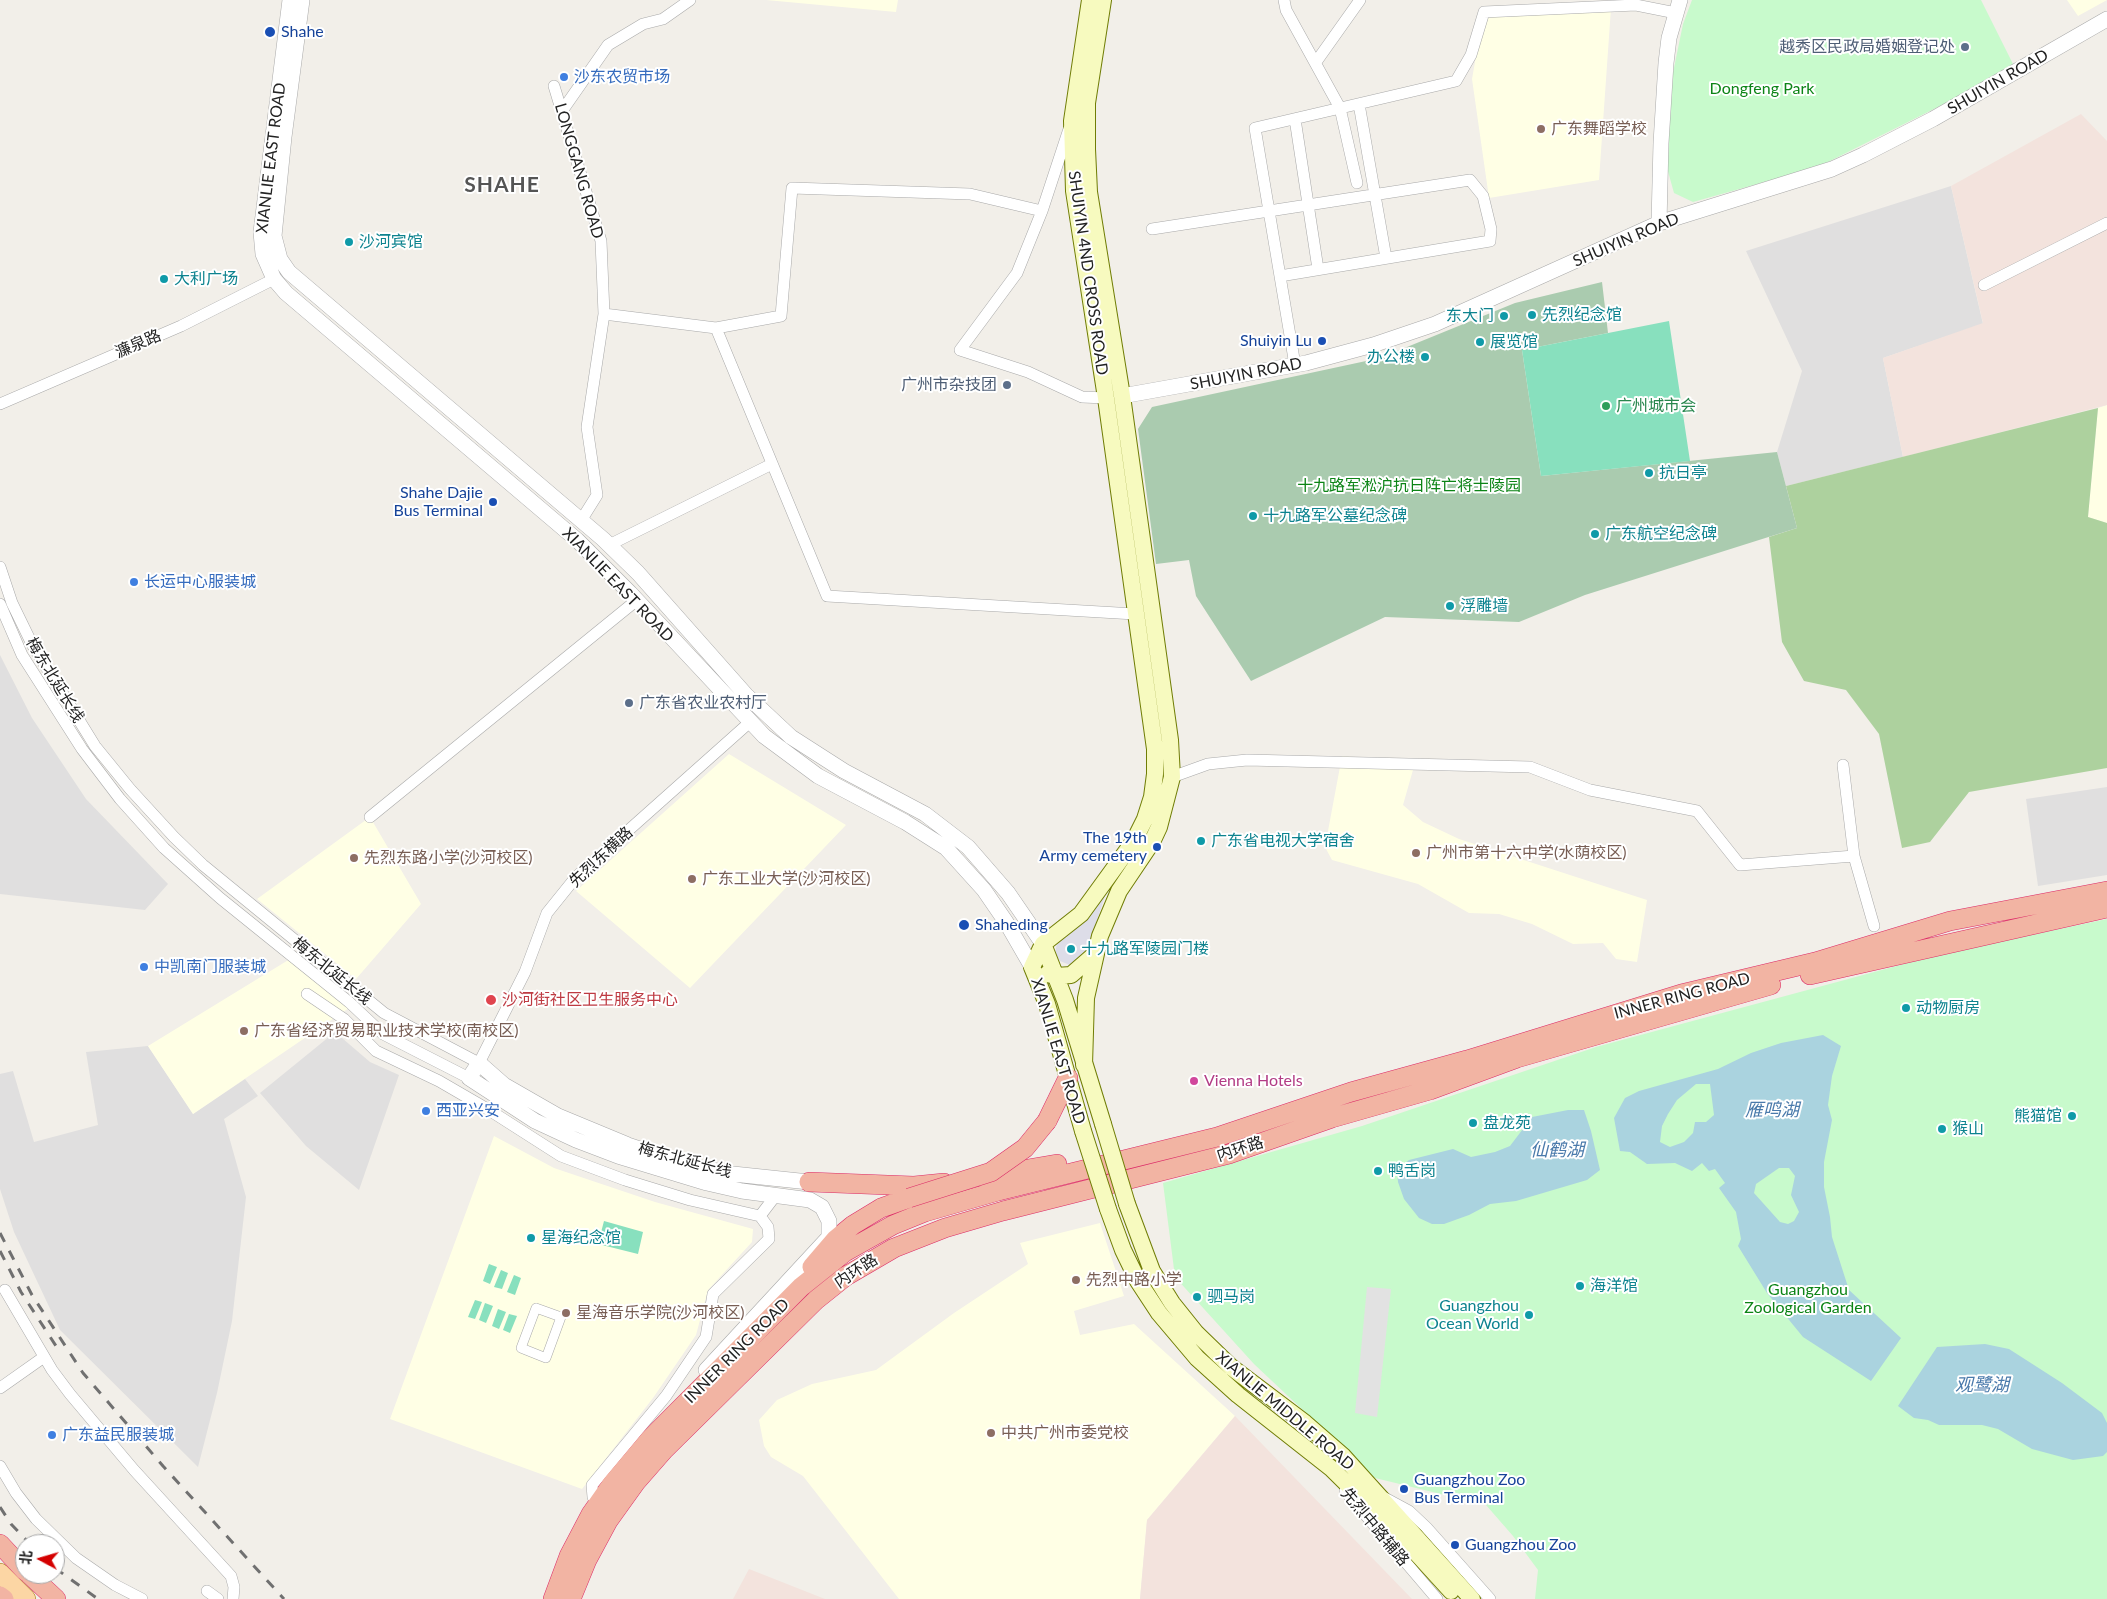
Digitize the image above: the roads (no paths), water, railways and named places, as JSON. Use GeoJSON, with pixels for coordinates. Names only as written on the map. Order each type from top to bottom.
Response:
{"type":"FeatureCollection","features":[{"type":"Feature","properties":{"kind":"highway","name":"INNER RING ROAD"},"geometry":{"type":"LineString","coordinates":[[1261,1121],[1351,1092],[1467,1060],[1681,994],[1815,962],[1950,921],[2107,891]]}},
{"type":"Feature","properties":{"kind":"highway","name":"内环路"},"geometry":{"type":"LineString","coordinates":[[571,1599],[597,1540],[620,1503],[649,1467],[786,1327],[831,1287],[878,1256],[928,1234],[1003,1211],[1229,1154],[1332,1118],[1430,1090],[1517,1058],[1718,999],[1936,946],[2107,908]]}},
{"type":"Feature","properties":{"kind":"highway"},"geometry":{"type":"LineString","coordinates":[[751,1336],[832,1244],[853,1224],[892,1204],[991,1172],[1026,1148],[1047,1121],[1068,1078]]}},
{"type":"Feature","properties":{"kind":"highway"},"geometry":{"type":"LineString","coordinates":[[809,1182],[914,1186],[940,1183],[1154,1147],[1261,1121]]}},
{"type":"Feature","properties":{"kind":"highway","name":"内环路"},"geometry":{"type":"LineString","coordinates":[[998,1191],[1201,1142],[1261,1121]]}},
{"type":"Feature","properties":{"kind":"highway","name":"INNER RING ROAD"},"geometry":{"type":"LineString","coordinates":[[553,1599],[580,1535],[607,1491],[650,1439],[751,1336],[816,1274],[845,1252],[876,1233],[925,1212],[998,1191]]}},
{"type":"Feature","properties":{"kind":"highway"},"geometry":{"type":"LineString","coordinates":[[0,1544],[15,1560]]}},
{"type":"Feature","properties":{"kind":"highway"},"geometry":{"type":"LineString","coordinates":[[40,1584],[56,1599]]}},
{"type":"Feature","properties":{"kind":"highway"},"geometry":{"type":"LineString","coordinates":[[0,1596],[4,1599]]}},
{"type":"Feature","properties":{"kind":"main road","name":"SHUIYIN 4ND CROSS ROAD"},"geometry":{"type":"LineString","coordinates":[[1090,0],[1072,121],[1074,191],[1114,397]]}},
{"type":"Feature","properties":{"kind":"main road","name":"SHUIYIN 4ND CROSS ROAD"},"geometry":{"type":"LineString","coordinates":[[1103,0],[1087,103],[1087,148],[1089,192],[1114,397]]}},
{"type":"Feature","properties":{"kind":"main road"},"geometry":{"type":"LineString","coordinates":[[1096,953],[1071,975],[1056,976],[1032,967],[1043,944],[1081,914],[1134,841],[1145,819],[1152,797],[1155,749],[1135,614],[1114,397]]}},
{"type":"Feature","properties":{"kind":"main road"},"geometry":{"type":"LineString","coordinates":[[1084,1065],[1086,998],[1096,953],[1112,905],[1159,828],[1172,777],[1170,740],[1114,397]]}},
{"type":"Feature","properties":{"kind":"main road","name":"XIANLIE EAST ROAD"},"geometry":{"type":"LineString","coordinates":[[1043,944],[1065,1000],[1127,1204]]}},
{"type":"Feature","properties":{"kind":"main road","name":"XIANLIE EAST ROAD"},"geometry":{"type":"LineString","coordinates":[[1032,967],[1047,1004],[1083,1131],[1122,1250],[1138,1281],[1159,1313],[1195,1344]]}},
{"type":"Feature","properties":{"kind":"main road","name":"XIANLIE MIDDLE ROAD"},"geometry":{"type":"LineString","coordinates":[[1127,1204],[1152,1271],[1210,1371],[1238,1396],[1314,1453],[1370,1506],[1458,1599]]}},
{"type":"Feature","properties":{"kind":"main road","name":"XIANLIE MIDDLE ROAD"},"geometry":{"type":"LineString","coordinates":[[1195,1344],[1231,1367],[1323,1438],[1379,1495],[1472,1599]]}},
{"type":"Feature","properties":{"kind":"main road"},"geometry":{"type":"LineString","coordinates":[[0,1573],[26,1599]]}},
{"type":"Feature","properties":{"kind":"street","name":"XIANLIE EAST ROAD"},"geometry":{"type":"LineString","coordinates":[[290,0],[274,236],[277,252],[284,266],[320,300],[582,519],[638,573],[730,678],[790,737],[844,771],[925,814],[968,847],[1008,893],[1043,944]]}},
{"type":"Feature","properties":{"kind":"street","name":"XIANLIE EAST ROAD"},"geometry":{"type":"LineString","coordinates":[[302,0],[285,83],[261,232],[263,254],[274,279],[286,293],[572,535],[637,600],[750,722],[801,765],[843,791],[905,822],[946,848],[984,890],[1006,922],[1032,967]]}},
{"type":"Feature","properties":{"kind":"street"},"geometry":{"type":"LineString","coordinates":[[562,111],[608,45],[643,24],[663,19],[690,0]]}},
{"type":"Feature","properties":{"kind":"street"},"geometry":{"type":"LineString","coordinates":[[1284,0],[1286,10],[1340,108],[1356,182]]}},
{"type":"Feature","properties":{"kind":"street"},"geometry":{"type":"LineString","coordinates":[[1316,62],[1360,0]]}},
{"type":"Feature","properties":{"kind":"street"},"geometry":{"type":"LineString","coordinates":[[1295,365],[1255,128],[1456,81],[1471,55],[1484,12],[1551,4],[1678,7],[1669,38],[1664,88],[1660,223]]}},
{"type":"Feature","properties":{"kind":"street","name":"SHUIYIN ROAD"},"geometry":{"type":"LineString","coordinates":[[1114,397],[1295,365],[1358,350],[1435,324],[1660,223],[1832,169],[1863,156],[1933,119],[2107,19]]}},
{"type":"Feature","properties":{"kind":"street","name":"LONGGANG ROAD"},"geometry":{"type":"LineString","coordinates":[[554,86],[601,241],[604,314],[586,427],[597,495],[582,519]]}},
{"type":"Feature","properties":{"kind":"street"},"geometry":{"type":"LineString","coordinates":[[1359,104],[1386,258]]}},
{"type":"Feature","properties":{"kind":"street"},"geometry":{"type":"LineString","coordinates":[[1295,119],[1318,270]]}},
{"type":"Feature","properties":{"kind":"street"},"geometry":{"type":"LineString","coordinates":[[1072,121],[1042,210],[1017,273],[960,350],[1028,372],[1082,397],[1114,397]]}},
{"type":"Feature","properties":{"kind":"street"},"geometry":{"type":"LineString","coordinates":[[1152,229],[1269,213],[1308,204],[1470,180],[1482,196],[1491,229],[1490,241],[1280,276]]}},
{"type":"Feature","properties":{"kind":"street"},"geometry":{"type":"LineString","coordinates":[[604,314],[716,328],[781,316],[792,188],[970,194],[1042,210]]}},
{"type":"Feature","properties":{"kind":"street"},"geometry":{"type":"LineString","coordinates":[[1984,285],[2107,223]]}},
{"type":"Feature","properties":{"kind":"street","name":"濂泉路"},"geometry":{"type":"LineString","coordinates":[[0,404],[181,326],[274,279]]}},
{"type":"Feature","properties":{"kind":"street"},"geometry":{"type":"LineString","coordinates":[[716,328],[828,596],[1135,614]]}},
{"type":"Feature","properties":{"kind":"street"},"geometry":{"type":"LineString","coordinates":[[609,545],[772,464]]}},
{"type":"Feature","properties":{"kind":"street","name":"梅东北延长线"},"geometry":{"type":"LineString","coordinates":[[0,567],[12,603],[32,644],[86,732],[130,789],[174,837],[203,865],[384,1013],[479,1063],[504,1085],[558,1116],[628,1145],[688,1165],[733,1174],[809,1182]]}},
{"type":"Feature","properties":{"kind":"street"},"geometry":{"type":"LineString","coordinates":[[624,587],[638,573]]}},
{"type":"Feature","properties":{"kind":"street"},"geometry":{"type":"LineString","coordinates":[[370,817],[637,600]]}},
{"type":"Feature","properties":{"kind":"street","name":"梅东北延长线"},"geometry":{"type":"LineString","coordinates":[[0,604],[22,655],[82,749],[120,799],[164,848],[220,898],[349,1002],[383,1034],[469,1078],[535,1120],[576,1140],[689,1178],[742,1191],[810,1200],[822,1207],[829,1221],[829,1237],[630,1451],[593,1497]]}},
{"type":"Feature","properties":{"kind":"street","name":"先烈东横路"},"geometry":{"type":"LineString","coordinates":[[469,1078],[479,1063],[526,972],[548,913],[576,877],[750,722]]}},
{"type":"Feature","properties":{"kind":"street"},"geometry":{"type":"LineString","coordinates":[[82,749],[86,732]]}},
{"type":"Feature","properties":{"kind":"street"},"geometry":{"type":"LineString","coordinates":[[1172,777],[1208,764],[1247,760],[1530,767],[1590,790],[1698,811],[1740,865],[1854,856]]}},
{"type":"Feature","properties":{"kind":"street"},"geometry":{"type":"LineString","coordinates":[[1843,765],[1854,856],[1874,926]]}},
{"type":"Feature","properties":{"kind":"street"},"geometry":{"type":"LineString","coordinates":[[294,959],[303,947]]}},
{"type":"Feature","properties":{"kind":"street"},"geometry":{"type":"LineString","coordinates":[[307,994],[344,1019],[376,1051],[439,1081],[561,1156],[625,1180],[680,1197],[760,1216],[768,1227],[769,1239],[713,1294],[706,1337],[666,1396],[592,1485],[593,1497],[566,1548],[548,1599]]}},
{"type":"Feature","properties":{"kind":"street"},"geometry":{"type":"LineString","coordinates":[[376,1051],[383,1034]]}},
{"type":"Feature","properties":{"kind":"street"},"geometry":{"type":"LineString","coordinates":[[760,1216],[776,1195]]}},
{"type":"Feature","properties":{"kind":"street"},"geometry":{"type":"LineString","coordinates":[[5,1290],[44,1357],[70,1394],[134,1470],[231,1576],[234,1587],[233,1599]]}},
{"type":"Feature","properties":{"kind":"street"},"geometry":{"type":"LineString","coordinates":[[536,1308],[561,1317],[546,1358],[521,1348],[536,1308]]}},
{"type":"Feature","properties":{"kind":"street"},"geometry":{"type":"LineString","coordinates":[[0,1388],[44,1357]]}},
{"type":"Feature","properties":{"kind":"street","name":"先烈中路辅路"},"geometry":{"type":"LineString","coordinates":[[1314,1453],[1437,1599]]}},
{"type":"Feature","properties":{"kind":"street"},"geometry":{"type":"LineString","coordinates":[[0,1466],[36,1519],[76,1558],[115,1585],[142,1599]]}},
{"type":"Feature","properties":{"kind":"street","name":"先烈中路辅路"},"geometry":{"type":"LineString","coordinates":[[1379,1495],[1402,1506],[1422,1522],[1490,1599]]}},
{"type":"Feature","properties":{"kind":"street"},"geometry":{"type":"LineString","coordinates":[[207,1591],[218,1599]]}},
{"type":"Feature","properties":{"kind":"water","name":"雁鸣湖"},"geometry":{"type":"Polygon","coordinates":[[[1823,1035],[1841,1046],[1832,1076],[1828,1105],[1832,1120],[1824,1162],[1824,1187],[1832,1237],[1849,1290],[1901,1338],[1871,1381],[1803,1337],[1767,1293],[1738,1246],[1741,1239],[1736,1212],[1719,1188],[1725,1183],[1715,1169],[1709,1171],[1702,1163],[1692,1171],[1675,1163],[1647,1164],[1630,1152],[1620,1151],[1614,1118],[1625,1098],[1639,1091],[1718,1069],[1751,1053],[1781,1043],[1823,1035]],[[1696,1084],[1677,1100],[1668,1114],[1662,1126],[1660,1142],[1670,1147],[1684,1142],[1693,1133],[1695,1122],[1706,1122],[1714,1115],[1710,1084],[1696,1084]],[[1779,1168],[1756,1184],[1754,1193],[1780,1222],[1788,1224],[1794,1221],[1799,1212],[1791,1195],[1795,1176],[1789,1168],[1779,1168]]]}},
{"type":"Feature","properties":{"kind":"water","name":"仙鹤湖"},"geometry":{"type":"Polygon","coordinates":[[[1568,1110],[1584,1110],[1591,1131],[1600,1170],[1587,1180],[1516,1201],[1490,1204],[1469,1215],[1444,1224],[1432,1224],[1419,1218],[1404,1199],[1398,1182],[1397,1170],[1409,1160],[1453,1149],[1471,1157],[1495,1152],[1510,1146],[1532,1117],[1568,1110]]]}},
{"type":"Feature","properties":{"kind":"water","name":"观鹭湖"},"geometry":{"type":"Polygon","coordinates":[[[1985,1344],[2009,1349],[2062,1383],[2102,1413],[2107,1423],[2107,1452],[2103,1456],[2073,1460],[2032,1449],[1998,1429],[1982,1425],[1939,1425],[1928,1420],[1914,1418],[1898,1406],[1937,1347],[1985,1344]]]}},
{"type":"Feature","properties":{"kind":"railway"},"geometry":{"type":"LineString","coordinates":[[0,1233],[32,1295],[83,1373],[163,1466],[284,1599]]}},
{"type":"Feature","properties":{"kind":"railway"},"geometry":{"type":"LineString","coordinates":[[0,1251],[21,1292],[56,1346]]}},
{"type":"Feature","properties":{"kind":"railway"},"geometry":{"type":"LineString","coordinates":[[0,1507],[11,1524],[20,1534]]}},
{"type":"Feature","properties":{"kind":"railway"},"geometry":{"type":"LineString","coordinates":[[65,1575],[98,1599]]}},
{"type":"Feature","properties":{"kind":"place","name":"Shahe"},"geometry":{"type":"Point","coordinates":[270,32]}},
{"type":"Feature","properties":{"kind":"place","name":"越秀区民政局婚姻登记处"},"geometry":{"type":"Point","coordinates":[1965,47]}},
{"type":"Feature","properties":{"kind":"place","name":"沙东农贸市场"},"geometry":{"type":"Point","coordinates":[564,77]}},
{"type":"Feature","properties":{"kind":"place","name":"广东舞蹈学校"},"geometry":{"type":"Point","coordinates":[1541,129]}},
{"type":"Feature","properties":{"kind":"place","name":"沙河宾馆"},"geometry":{"type":"Point","coordinates":[349,242]}},
{"type":"Feature","properties":{"kind":"place","name":"大利广场"},"geometry":{"type":"Point","coordinates":[164,279]}},
{"type":"Feature","properties":{"kind":"place","name":"先烈纪念馆"},"geometry":{"type":"Point","coordinates":[1532,315]}},
{"type":"Feature","properties":{"kind":"place","name":"东大门"},"geometry":{"type":"Point","coordinates":[1504,316]}},
{"type":"Feature","properties":{"kind":"place","name":"Shuiyin Lu"},"geometry":{"type":"Point","coordinates":[1322,341]}},
{"type":"Feature","properties":{"kind":"place","name":"展览馆"},"geometry":{"type":"Point","coordinates":[1480,342]}},
{"type":"Feature","properties":{"kind":"place","name":"办公楼"},"geometry":{"type":"Point","coordinates":[1425,357]}},
{"type":"Feature","properties":{"kind":"place","name":"广州市杂技团"},"geometry":{"type":"Point","coordinates":[1007,385]}},
{"type":"Feature","properties":{"kind":"place","name":"广州城市会"},"geometry":{"type":"Point","coordinates":[1606,406]}},
{"type":"Feature","properties":{"kind":"place","name":"抗日亭"},"geometry":{"type":"Point","coordinates":[1649,473]}},
{"type":"Feature","properties":{"kind":"place","name":"Shahe Dajie Bus Terminal"},"geometry":{"type":"Point","coordinates":[493,502]}},
{"type":"Feature","properties":{"kind":"place","name":"十九路军公墓纪念碑"},"geometry":{"type":"Point","coordinates":[1253,516]}},
{"type":"Feature","properties":{"kind":"place","name":"广东航空纪念碑"},"geometry":{"type":"Point","coordinates":[1595,534]}},
{"type":"Feature","properties":{"kind":"place","name":"长运中心服装城"},"geometry":{"type":"Point","coordinates":[134,582]}},
{"type":"Feature","properties":{"kind":"place","name":"浮雕墙"},"geometry":{"type":"Point","coordinates":[1450,606]}},
{"type":"Feature","properties":{"kind":"place","name":"广东省农业农村厅"},"geometry":{"type":"Point","coordinates":[629,703]}},
{"type":"Feature","properties":{"kind":"place","name":"广东省电视大学宿舍"},"geometry":{"type":"Point","coordinates":[1201,841]}},
{"type":"Feature","properties":{"kind":"place","name":"The 19th Army cemetery"},"geometry":{"type":"Point","coordinates":[1157,847]}},
{"type":"Feature","properties":{"kind":"place","name":"广州市第十六中学(水荫校区)"},"geometry":{"type":"Point","coordinates":[1416,853]}},
{"type":"Feature","properties":{"kind":"place","name":"先烈东路小学(沙河校区)"},"geometry":{"type":"Point","coordinates":[354,858]}},
{"type":"Feature","properties":{"kind":"place","name":"广东工业大学(沙河校区)"},"geometry":{"type":"Point","coordinates":[692,879]}},
{"type":"Feature","properties":{"kind":"place","name":"Shaheding"},"geometry":{"type":"Point","coordinates":[964,925]}},
{"type":"Feature","properties":{"kind":"place","name":"十九路军陵园门楼"},"geometry":{"type":"Point","coordinates":[1071,949]}},
{"type":"Feature","properties":{"kind":"place","name":"中凯南门服装城"},"geometry":{"type":"Point","coordinates":[144,967]}},
{"type":"Feature","properties":{"kind":"place","name":"沙河街社区卫生服务中心"},"geometry":{"type":"Point","coordinates":[491,1000]}},
{"type":"Feature","properties":{"kind":"place","name":"动物厨房"},"geometry":{"type":"Point","coordinates":[1906,1008]}},
{"type":"Feature","properties":{"kind":"place","name":"广东省经济贸易职业技术学校(南校区)"},"geometry":{"type":"Point","coordinates":[244,1031]}},
{"type":"Feature","properties":{"kind":"place","name":"Vienna Hotels"},"geometry":{"type":"Point","coordinates":[1194,1081]}},
{"type":"Feature","properties":{"kind":"place","name":"西亚兴安"},"geometry":{"type":"Point","coordinates":[426,1111]}},
{"type":"Feature","properties":{"kind":"place","name":"熊猫馆"},"geometry":{"type":"Point","coordinates":[2072,1116]}},
{"type":"Feature","properties":{"kind":"place","name":"盘龙苑"},"geometry":{"type":"Point","coordinates":[1473,1123]}},
{"type":"Feature","properties":{"kind":"place","name":"猴山"},"geometry":{"type":"Point","coordinates":[1942,1129]}},
{"type":"Feature","properties":{"kind":"place","name":"鸭舌岗"},"geometry":{"type":"Point","coordinates":[1378,1171]}},
{"type":"Feature","properties":{"kind":"place","name":"星海纪念馆"},"geometry":{"type":"Point","coordinates":[531,1238]}},
{"type":"Feature","properties":{"kind":"place","name":"先烈中路小学"},"geometry":{"type":"Point","coordinates":[1076,1280]}},
{"type":"Feature","properties":{"kind":"place","name":"海洋馆"},"geometry":{"type":"Point","coordinates":[1580,1286]}},
{"type":"Feature","properties":{"kind":"place","name":"驷马岗"},"geometry":{"type":"Point","coordinates":[1197,1297]}},
{"type":"Feature","properties":{"kind":"place","name":"星海音乐学院(沙河校区)"},"geometry":{"type":"Point","coordinates":[566,1313]}},
{"type":"Feature","properties":{"kind":"place","name":"Guangzhou Ocean World"},"geometry":{"type":"Point","coordinates":[1529,1315]}},
{"type":"Feature","properties":{"kind":"place","name":"中共广州市委党校"},"geometry":{"type":"Point","coordinates":[991,1433]}},
{"type":"Feature","properties":{"kind":"place","name":"广东益民服装城"},"geometry":{"type":"Point","coordinates":[52,1435]}},
{"type":"Feature","properties":{"kind":"place","name":"Guangzhou Zoo Bus Terminal"},"geometry":{"type":"Point","coordinates":[1404,1489]}},
{"type":"Feature","properties":{"kind":"place","name":"Guangzhou Zoo"},"geometry":{"type":"Point","coordinates":[1455,1545]}},
{"type":"Feature","properties":{"kind":"district","name":"SHAHE"},"geometry":{"type":"Point","coordinates":[502,185]}},
{"type":"Feature","properties":{"kind":"park label","name":"Dongfeng Park"},"geometry":{"type":"Point","coordinates":[1762,89]}},
{"type":"Feature","properties":{"kind":"park label","name":"十九路军淞沪抗日阵亡将士陵园"},"geometry":{"type":"Point","coordinates":[1409,486]}},
{"type":"Feature","properties":{"kind":"park label","name":"Guangzhou Zoological Garden"},"geometry":{"type":"Point","coordinates":[1808,1299]}}]}
